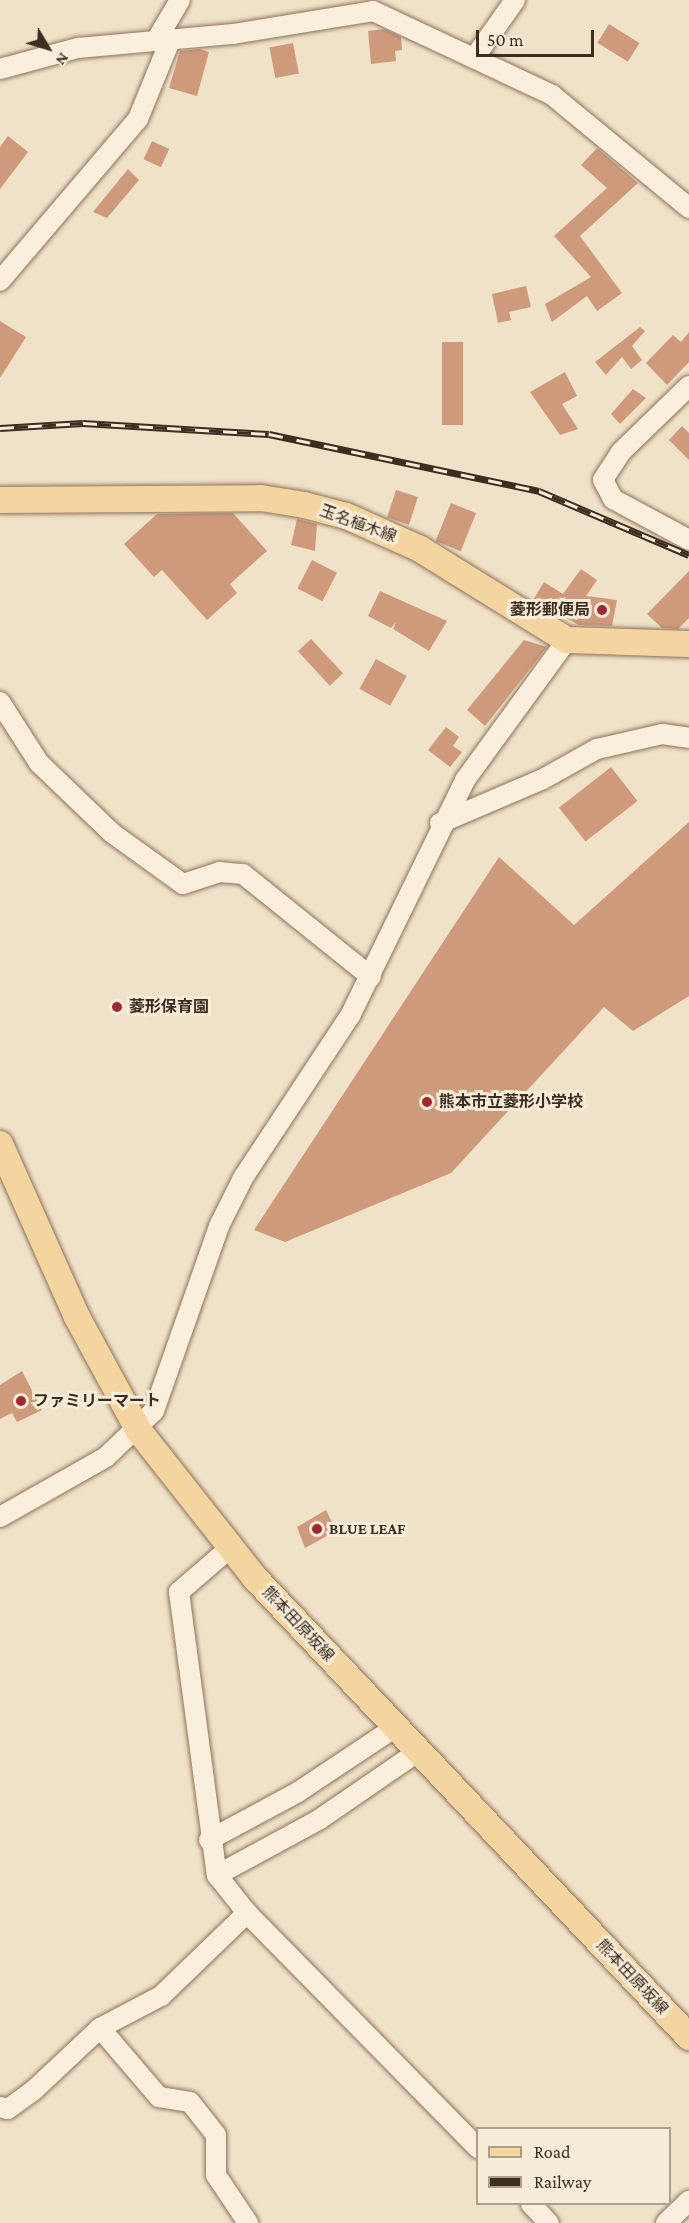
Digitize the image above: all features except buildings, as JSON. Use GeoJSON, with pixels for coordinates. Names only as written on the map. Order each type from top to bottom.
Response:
{"type":"FeatureCollection","features":[{"type":"Feature","properties":{"kind":"main road","name":"玉名植木線"},"geometry":{"type":"LineString","coordinates":[[0,500],[261,498],[304,505],[346,516],[420,549],[567,640],[689,644]]}},
{"type":"Feature","properties":{"kind":"main road","name":"熊本田原坂線"},"geometry":{"type":"LineString","coordinates":[[0,1144],[77,1317],[139,1431],[231,1547],[396,1727],[689,2037]]}},
{"type":"Feature","properties":{"kind":"street"},"geometry":{"type":"LineString","coordinates":[[0,281],[138,120],[164,38],[180,0]]}},
{"type":"Feature","properties":{"kind":"street"},"geometry":{"type":"LineString","coordinates":[[474,58],[514,0]]}},
{"type":"Feature","properties":{"kind":"street"},"geometry":{"type":"LineString","coordinates":[[0,69],[78,48],[373,11],[552,95],[689,208]]}},
{"type":"Feature","properties":{"kind":"street"},"geometry":{"type":"LineString","coordinates":[[689,386],[621,452],[603,480],[613,499],[689,540]]}},
{"type":"Feature","properties":{"kind":"street"},"geometry":{"type":"LineString","coordinates":[[0,1517],[106,1457],[139,1431],[171,1372],[219,1226],[243,1178],[326,1056],[370,976],[440,823],[498,732],[567,640]]}},
{"type":"Feature","properties":{"kind":"street"},"geometry":{"type":"LineString","coordinates":[[0,702],[39,764],[112,833],[183,884],[219,872],[243,874],[370,976]]}},
{"type":"Feature","properties":{"kind":"street"},"geometry":{"type":"LineString","coordinates":[[440,823],[543,779],[597,749],[662,734],[689,738]]}},
{"type":"Feature","properties":{"kind":"street"},"geometry":{"type":"LineString","coordinates":[[231,1547],[179,1592],[209,1840],[217,1875],[247,1912],[476,2147]]}},
{"type":"Feature","properties":{"kind":"street"},"geometry":{"type":"LineString","coordinates":[[209,1840],[298,1792],[396,1727]]}},
{"type":"Feature","properties":{"kind":"street"},"geometry":{"type":"LineString","coordinates":[[217,1875],[320,1819],[419,1751]]}},
{"type":"Feature","properties":{"kind":"street"},"geometry":{"type":"LineString","coordinates":[[0,2107],[8,2109],[34,2090],[100,2028],[161,1996],[247,1912]]}},
{"type":"Feature","properties":{"kind":"street"},"geometry":{"type":"LineString","coordinates":[[100,2028],[159,2097],[190,2102],[216,2135],[216,2175],[248,2223]]}},
{"type":"Feature","properties":{"kind":"street"},"geometry":{"type":"LineString","coordinates":[[666,2223],[689,2200]]}},
{"type":"Feature","properties":{"kind":"street"},"geometry":{"type":"LineString","coordinates":[[532,2205],[549,2223]]}},
{"type":"Feature","properties":{"kind":"railway"},"geometry":{"type":"LineString","coordinates":[[0,428],[83,423],[269,434],[539,491],[689,555]]}},
{"type":"Feature","properties":{"kind":"place","name":"菱形郵便局"},"geometry":{"type":"Point","coordinates":[602,610]}},
{"type":"Feature","properties":{"kind":"place","name":"菱形保育園"},"geometry":{"type":"Point","coordinates":[117,1007]}},
{"type":"Feature","properties":{"kind":"place","name":"熊本市立菱形小学校"},"geometry":{"type":"Point","coordinates":[427,1102]}},
{"type":"Feature","properties":{"kind":"place","name":"ファミリーマート"},"geometry":{"type":"Point","coordinates":[21,1401]}},
{"type":"Feature","properties":{"kind":"place","name":"BLUE LEAF"},"geometry":{"type":"Point","coordinates":[317,1529]}}]}
